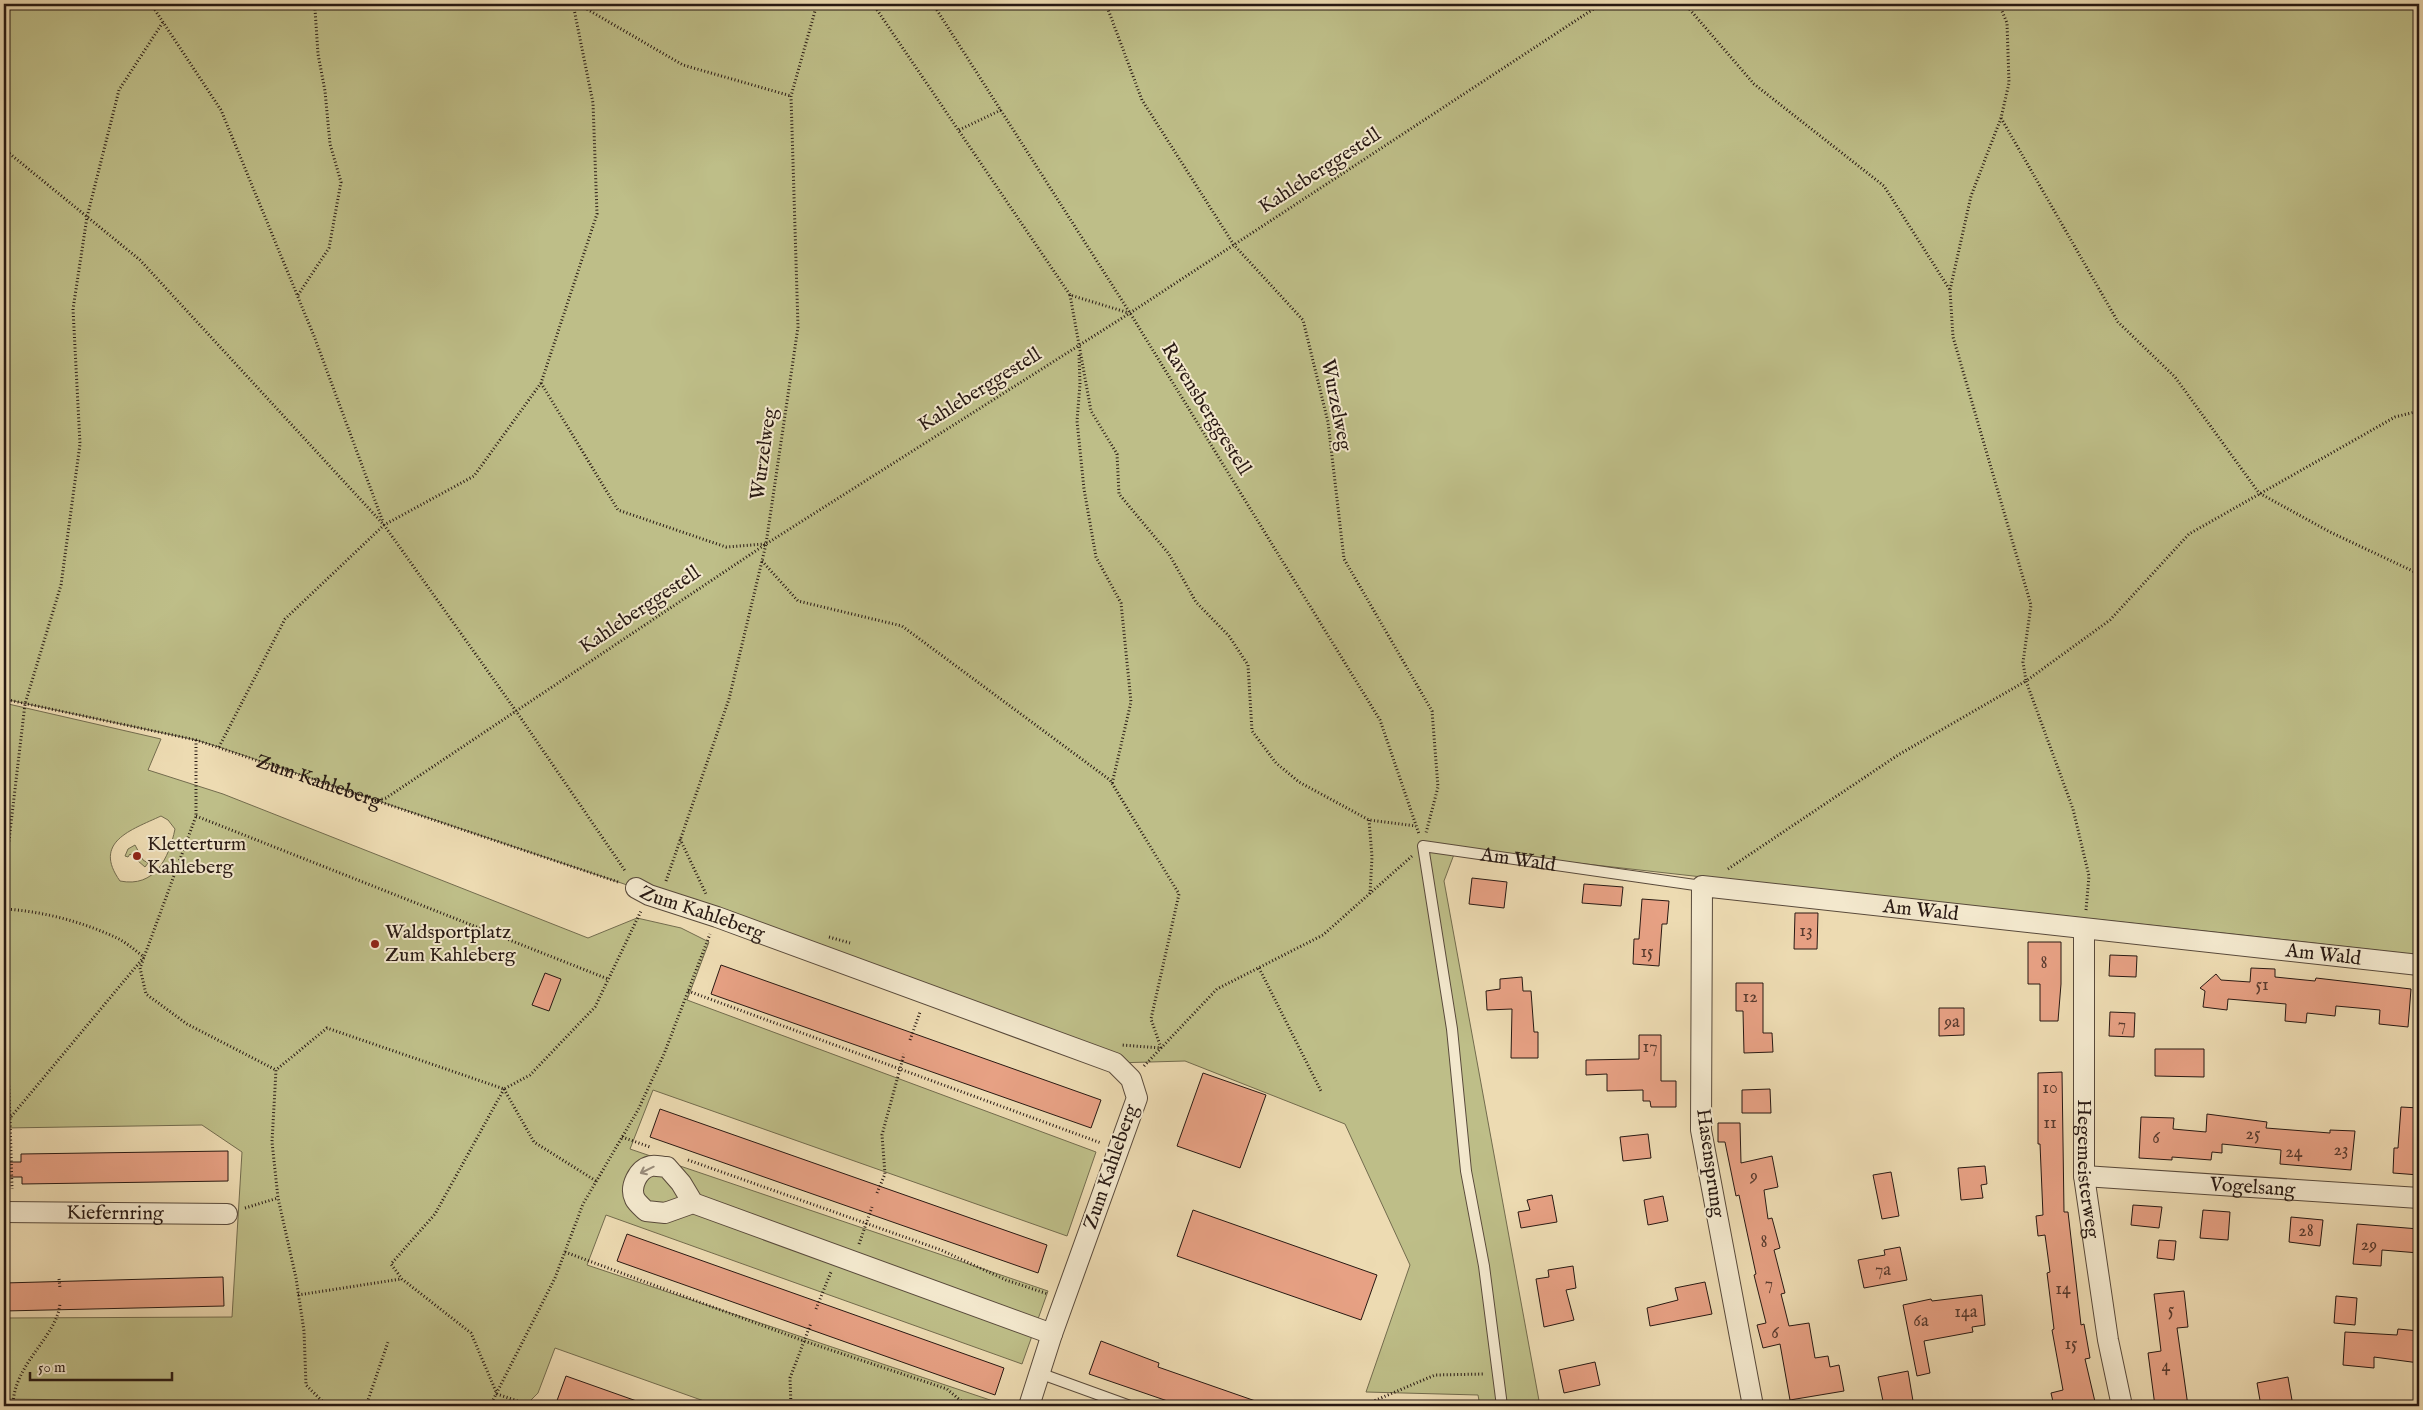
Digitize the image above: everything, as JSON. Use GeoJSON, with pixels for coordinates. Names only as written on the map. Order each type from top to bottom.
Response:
{"type":"FeatureCollection","features":[{"type":"Feature","properties":{"kind":"street","name":"Am Wald"},"geometry":{"type":"LineString","coordinates":[[1702,886],[2419,965]]}},
{"type":"Feature","properties":{"kind":"street","name":"Hasensprung"},"geometry":{"type":"LineString","coordinates":[[1702,886],[1701,1130],[1753,1406]]}},
{"type":"Feature","properties":{"kind":"street","name":"Zum Kahleberg"},"geometry":{"type":"LineString","coordinates":[[648,893],[1115,1063],[1131,1079],[1136,1098],[1052,1334],[1029,1406]]}},
{"type":"Feature","properties":{"kind":"street","name":"Hegemeisterweg"},"geometry":{"type":"LineString","coordinates":[[2084,929],[2084,1176],[2108,1340],[2122,1406]]}},
{"type":"Feature","properties":{"kind":"street","name":"Vogelsang"},"geometry":{"type":"LineString","coordinates":[[2084,1176],[2419,1198]]}},
{"type":"Feature","properties":{"kind":"street"},"geometry":{"type":"LineString","coordinates":[[693,1203],[1052,1334]]}},
{"type":"Feature","properties":{"kind":"street","name":"Kiefernring"},"geometry":{"type":"LineString","coordinates":[[4,1212],[226,1214]]}},
{"type":"Feature","properties":{"kind":"lane","name":"Am Wald"},"geometry":{"type":"LineString","coordinates":[[1423,846],[1702,886]]}},
{"type":"Feature","properties":{"kind":"lane"},"geometry":{"type":"LineString","coordinates":[[1423,846],[1452,1029],[1466,1171],[1484,1266],[1502,1406]]}},
{"type":"Feature","properties":{"kind":"lane"},"geometry":{"type":"LineString","coordinates":[[1039,1373],[1130,1406]]}},
{"type":"Feature","properties":{"kind":"path"},"geometry":{"type":"LineString","coordinates":[[151,4],[221,110],[298,295],[384,525]]}},
{"type":"Feature","properties":{"kind":"path"},"geometry":{"type":"LineString","coordinates":[[298,295],[329,248],[341,182],[330,144],[325,91],[318,54],[317,4]]}},
{"type":"Feature","properties":{"kind":"path"},"geometry":{"type":"LineString","coordinates":[[219,747],[285,619],[384,525],[474,476],[541,382],[597,214],[593,102],[573,4]]}},
{"type":"Feature","properties":{"kind":"path"},"geometry":{"type":"LineString","coordinates":[[578,4],[683,65],[791,96]]}},
{"type":"Feature","properties":{"kind":"path","name":"Wurzelweg"},"geometry":{"type":"LineString","coordinates":[[504,1090],[530,1075],[595,1007],[648,893],[680,839],[729,698],[766,544],[798,327],[791,96],[817,4]]}},
{"type":"Feature","properties":{"kind":"path"},"geometry":{"type":"LineString","coordinates":[[873,4],[1070,295],[1091,412],[1117,454],[1119,494],[1169,554],[1196,602],[1229,636],[1248,665],[1252,731],[1276,763],[1299,782],[1368,820],[1416,826]]}},
{"type":"Feature","properties":{"kind":"path","name":"Ravensberggestell"},"geometry":{"type":"LineString","coordinates":[[933,4],[1130,313],[1380,720],[1423,846]]}},
{"type":"Feature","properties":{"kind":"path","name":"Wurzelweg"},"geometry":{"type":"LineString","coordinates":[[1106,4],[1142,100],[1234,245],[1303,320],[1328,422],[1344,559],[1432,711],[1438,787],[1423,846]]}},
{"type":"Feature","properties":{"kind":"path","name":"Kahleberggestell"},"geometry":{"type":"LineString","coordinates":[[375,801],[386,798],[766,544],[1130,313],[1601,4]]}},
{"type":"Feature","properties":{"kind":"path"},"geometry":{"type":"LineString","coordinates":[[1685,4],[1754,84],[1884,186],[1950,290]]}},
{"type":"Feature","properties":{"kind":"path"},"geometry":{"type":"LineString","coordinates":[[1999,4],[2006,23],[2009,82],[2001,118],[1971,196],[1950,290],[1953,337],[2031,605],[2022,662],[2026,681],[2072,809],[2089,876],[2084,929]]}},
{"type":"Feature","properties":{"kind":"path"},"geometry":{"type":"LineString","coordinates":[[4,883],[24,704],[61,586],[80,444],[73,308],[87,217],[119,90],[163,22]]}},
{"type":"Feature","properties":{"kind":"path"},"geometry":{"type":"LineString","coordinates":[[959,130],[1001,110]]}},
{"type":"Feature","properties":{"kind":"path"},"geometry":{"type":"LineString","coordinates":[[2001,118],[2118,322],[2175,377],[2259,493],[2330,532],[2419,574]]}},
{"type":"Feature","properties":{"kind":"path"},"geometry":{"type":"LineString","coordinates":[[4,149],[140,260],[384,525],[648,893]]}},
{"type":"Feature","properties":{"kind":"path"},"geometry":{"type":"LineString","coordinates":[[1070,295],[1130,313]]}},
{"type":"Feature","properties":{"kind":"path"},"geometry":{"type":"LineString","coordinates":[[1079,345],[1080,384],[1077,421],[1084,489],[1096,557],[1121,603],[1131,702],[1112,784]]}},
{"type":"Feature","properties":{"kind":"path"},"geometry":{"type":"LineString","coordinates":[[541,382],[618,510],[726,547],[766,544]]}},
{"type":"Feature","properties":{"kind":"path"},"geometry":{"type":"LineString","coordinates":[[1702,886],[1898,755],[2026,681],[2110,620],[2189,534],[2395,417],[2419,411]]}},
{"type":"Feature","properties":{"kind":"path"},"geometry":{"type":"LineString","coordinates":[[762,561],[798,602],[902,626],[1110,780],[1179,894],[1151,1019],[1161,1048]]}},
{"type":"Feature","properties":{"kind":"path","name":"Zum Kahleberg"},"geometry":{"type":"LineString","coordinates":[[4,700],[196,740],[648,893]]}},
{"type":"Feature","properties":{"kind":"path"},"geometry":{"type":"LineString","coordinates":[[196,740],[196,816],[140,968],[146,994],[187,1024],[276,1070]]}},
{"type":"Feature","properties":{"kind":"path"},"geometry":{"type":"LineString","coordinates":[[196,816],[608,979]]}},
{"type":"Feature","properties":{"kind":"path"},"geometry":{"type":"LineString","coordinates":[[1368,820],[1372,857],[1370,894]]}},
{"type":"Feature","properties":{"kind":"path"},"geometry":{"type":"LineString","coordinates":[[490,1406],[555,1278],[582,1204],[638,1110],[664,1054],[717,917],[680,839]]}},
{"type":"Feature","properties":{"kind":"path"},"geometry":{"type":"LineString","coordinates":[[1131,1079],[1217,989],[1323,936],[1423,846]]}},
{"type":"Feature","properties":{"kind":"path"},"geometry":{"type":"LineString","coordinates":[[4,909],[25,910],[53,916],[87,927],[120,940],[144,957]]}},
{"type":"Feature","properties":{"kind":"path"},"geometry":{"type":"LineString","coordinates":[[10,1118],[144,957]]}},
{"type":"Feature","properties":{"kind":"path"},"geometry":{"type":"LineString","coordinates":[[1259,968],[1321,1091]]}},
{"type":"Feature","properties":{"kind":"path"},"geometry":{"type":"LineString","coordinates":[[4,974],[12,1189]]}},
{"type":"Feature","properties":{"kind":"path"},"geometry":{"type":"LineString","coordinates":[[688,992],[1118,1149]]}},
{"type":"Feature","properties":{"kind":"path"},"geometry":{"type":"LineString","coordinates":[[910,1040],[927,994]]}},
{"type":"Feature","properties":{"kind":"path"},"geometry":{"type":"LineString","coordinates":[[327,1406],[306,1386],[304,1332],[278,1198],[272,1142],[276,1070],[327,1028],[504,1090],[534,1142],[596,1181]]}},
{"type":"Feature","properties":{"kind":"path"},"geometry":{"type":"LineString","coordinates":[[877,1193],[885,1174],[882,1135],[904,1054]]}},
{"type":"Feature","properties":{"kind":"path"},"geometry":{"type":"LineString","coordinates":[[504,1090],[435,1214],[391,1264],[402,1278],[471,1333],[497,1394],[532,1406]]}},
{"type":"Feature","properties":{"kind":"path"},"geometry":{"type":"LineString","coordinates":[[622,1137],[660,1150]]}},
{"type":"Feature","properties":{"kind":"path"},"geometry":{"type":"LineString","coordinates":[[678,1157],[941,1250],[1006,1280],[1064,1300]]}},
{"type":"Feature","properties":{"kind":"path"},"geometry":{"type":"LineString","coordinates":[[226,1214],[278,1198]]}},
{"type":"Feature","properties":{"kind":"path"},"geometry":{"type":"LineString","coordinates":[[816,1309],[866,1224],[872,1208]]}},
{"type":"Feature","properties":{"kind":"path"},"geometry":{"type":"LineString","coordinates":[[565,1252],[804,1341],[947,1389],[967,1406]]}},
{"type":"Feature","properties":{"kind":"path"},"geometry":{"type":"LineString","coordinates":[[59,1278],[60,1288]]}},
{"type":"Feature","properties":{"kind":"path"},"geometry":{"type":"LineString","coordinates":[[298,1296],[402,1278]]}},
{"type":"Feature","properties":{"kind":"path"},"geometry":{"type":"LineString","coordinates":[[13,1406],[13,1393],[30,1356],[60,1312],[60,1303]]}},
{"type":"Feature","properties":{"kind":"path"},"geometry":{"type":"LineString","coordinates":[[791,1406],[790,1378],[811,1323]]}},
{"type":"Feature","properties":{"kind":"path"},"geometry":{"type":"LineString","coordinates":[[366,1406],[388,1342]]}},
{"type":"Feature","properties":{"kind":"path"},"geometry":{"type":"LineString","coordinates":[[1362,1406],[1435,1375],[1498,1374]]}},
{"type":"Feature","properties":{"kind":"green space"},"geometry":{"type":"Polygon","coordinates":[[[4,4],[2419,4],[2419,955],[1456,849],[1444,881],[1540,1406],[1480,1406],[1478,1395],[1366,1392],[1410,1265],[1345,1124],[1185,1061],[1115,1063],[636,888],[219,747],[196,740],[4,699],[4,4]]]}},
{"type":"Feature","properties":{"kind":"green space"},"geometry":{"type":"Polygon","coordinates":[[[4,703],[161,739],[148,770],[223,794],[588,938],[637,918],[681,928],[709,942],[687,1000],[1096,1152],[1067,1236],[653,1090],[630,1149],[1048,1291],[1022,1364],[606,1215],[587,1265],[1008,1406],[718,1406],[555,1348],[538,1393],[525,1406],[238,1406],[238,1402],[4,1399],[4,1318],[232,1317],[242,1152],[202,1125],[4,1128],[4,703]],[[161,816],[127,832],[119,839],[113,847],[110,856],[112,868],[120,881],[132,882],[143,880],[158,868],[169,850],[175,829],[168,820],[161,816]]]}},
{"type":"Feature","properties":{"kind":"green space","name":"Kletterturm Kahleberg"},"geometry":{"type":"Polygon","coordinates":[[[135,845],[143,860],[148,863],[145,867],[130,854],[128,857],[125,856],[128,849],[135,845]]]}},
{"type":"Feature","properties":{"kind":"building"},"geometry":{"type":"Polygon","coordinates":[[[1472,878],[1507,882],[1504,908],[1469,904],[1472,878]]]}},
{"type":"Feature","properties":{"kind":"building"},"geometry":{"type":"Polygon","coordinates":[[[1584,884],[1623,887],[1621,906],[1582,903],[1584,884]]]}},
{"type":"Feature","properties":{"kind":"building"},"geometry":{"type":"Polygon","coordinates":[[[1642,899],[1669,901],[1667,924],[1662,924],[1659,966],[1633,964],[1634,939],[1639,939],[1642,899]]]}},
{"type":"Feature","properties":{"kind":"building"},"geometry":{"type":"Polygon","coordinates":[[[1795,913],[1818,913],[1817,949],[1794,949],[1795,913]]]}},
{"type":"Feature","properties":{"kind":"building"},"geometry":{"type":"Polygon","coordinates":[[[2028,942],[2061,942],[2061,984],[2058,1021],[2040,1021],[2040,984],[2028,984],[2028,942]]]}},
{"type":"Feature","properties":{"kind":"building"},"geometry":{"type":"Polygon","coordinates":[[[2110,955],[2137,956],[2136,977],[2109,976],[2110,955]]]}},
{"type":"Feature","properties":{"kind":"building"},"geometry":{"type":"Polygon","coordinates":[[[721,965],[1101,1100],[1091,1128],[711,994],[721,965]]]}},
{"type":"Feature","properties":{"kind":"building"},"geometry":{"type":"Polygon","coordinates":[[[2251,968],[2275,969],[2275,977],[2315,981],[2316,978],[2411,989],[2408,1027],[2379,1024],[2380,1010],[2336,1006],[2335,1016],[2307,1013],[2306,1023],[2285,1021],[2286,1004],[2228,999],[2227,1010],[2203,1007],[2205,991],[2200,988],[2216,974],[2221,980],[2250,982],[2251,968]]]}},
{"type":"Feature","properties":{"kind":"building"},"geometry":{"type":"Polygon","coordinates":[[[545,973],[561,979],[549,1011],[532,1005],[545,973]]]}},
{"type":"Feature","properties":{"kind":"building"},"geometry":{"type":"Polygon","coordinates":[[[1522,977],[1523,991],[1531,991],[1534,1032],[1538,1032],[1538,1058],[1511,1058],[1512,1009],[1487,1010],[1486,991],[1500,989],[1500,979],[1522,977]]]}},
{"type":"Feature","properties":{"kind":"building"},"geometry":{"type":"Polygon","coordinates":[[[1736,983],[1763,983],[1763,1033],[1772,1033],[1773,1052],[1744,1053],[1743,1011],[1736,1011],[1736,983]]]}},
{"type":"Feature","properties":{"kind":"building"},"geometry":{"type":"Polygon","coordinates":[[[1939,1008],[1964,1008],[1964,1035],[1939,1036],[1939,1008]]]}},
{"type":"Feature","properties":{"kind":"building"},"geometry":{"type":"Polygon","coordinates":[[[2110,1012],[2135,1013],[2134,1037],[2109,1036],[2110,1012]]]}},
{"type":"Feature","properties":{"kind":"building"},"geometry":{"type":"Polygon","coordinates":[[[1639,1035],[1661,1035],[1661,1081],[1676,1081],[1676,1107],[1651,1107],[1650,1101],[1643,1101],[1643,1090],[1607,1091],[1607,1074],[1586,1075],[1586,1060],[1639,1059],[1639,1035]]]}},
{"type":"Feature","properties":{"kind":"building"},"geometry":{"type":"Polygon","coordinates":[[[2155,1049],[2204,1049],[2204,1077],[2155,1076],[2155,1049]]]}},
{"type":"Feature","properties":{"kind":"building"},"geometry":{"type":"Polygon","coordinates":[[[2062,1072],[2064,1212],[2068,1212],[2081,1325],[2084,1324],[2090,1358],[2085,1359],[2096,1406],[2054,1406],[2051,1393],[2063,1390],[2052,1330],[2054,1329],[2047,1273],[2050,1272],[2045,1235],[2038,1236],[2036,1216],[2043,1215],[2040,1144],[2038,1144],[2038,1073],[2062,1072]]]}},
{"type":"Feature","properties":{"kind":"building"},"geometry":{"type":"Polygon","coordinates":[[[1203,1073],[1266,1095],[1240,1168],[1177,1146],[1203,1073]]]}},
{"type":"Feature","properties":{"kind":"building"},"geometry":{"type":"Polygon","coordinates":[[[1770,1089],[1771,1113],[1742,1113],[1742,1090],[1770,1089]]]}},
{"type":"Feature","properties":{"kind":"building"},"geometry":{"type":"Polygon","coordinates":[[[2401,1107],[2419,1108],[2419,1175],[2393,1173],[2394,1148],[2398,1148],[2401,1107]]]}},
{"type":"Feature","properties":{"kind":"building"},"geometry":{"type":"Polygon","coordinates":[[[660,1109],[1047,1245],[1038,1273],[650,1137],[660,1109]]]}},
{"type":"Feature","properties":{"kind":"building"},"geometry":{"type":"Polygon","coordinates":[[[2207,1114],[2267,1122],[2266,1128],[2330,1133],[2330,1130],[2355,1131],[2351,1170],[2280,1164],[2281,1150],[2222,1144],[2222,1153],[2212,1152],[2211,1160],[2172,1157],[2172,1160],[2139,1158],[2141,1117],[2174,1118],[2173,1129],[2206,1132],[2207,1114]]]}},
{"type":"Feature","properties":{"kind":"building"},"geometry":{"type":"Polygon","coordinates":[[[1718,1123],[1740,1123],[1741,1163],[1772,1156],[1778,1187],[1764,1190],[1768,1219],[1772,1218],[1780,1248],[1774,1250],[1785,1293],[1781,1294],[1789,1326],[1809,1323],[1815,1358],[1828,1356],[1830,1367],[1839,1365],[1844,1391],[1790,1400],[1780,1344],[1763,1348],[1757,1325],[1766,1323],[1754,1275],[1756,1274],[1739,1195],[1736,1196],[1725,1142],[1718,1142],[1718,1123]]]}},
{"type":"Feature","properties":{"kind":"building"},"geometry":{"type":"Polygon","coordinates":[[[1648,1134],[1651,1158],[1623,1161],[1620,1137],[1648,1134]]]}},
{"type":"Feature","properties":{"kind":"building"},"geometry":{"type":"Polygon","coordinates":[[[228,1151],[228,1181],[22,1184],[22,1177],[4,1177],[4,1162],[21,1162],[21,1154],[228,1151]]]}},
{"type":"Feature","properties":{"kind":"building"},"geometry":{"type":"Polygon","coordinates":[[[1985,1166],[1987,1184],[1981,1185],[1983,1198],[1961,1200],[1958,1168],[1985,1166]]]}},
{"type":"Feature","properties":{"kind":"building"},"geometry":{"type":"Polygon","coordinates":[[[1891,1172],[1899,1216],[1882,1219],[1873,1175],[1891,1172]]]}},
{"type":"Feature","properties":{"kind":"building"},"geometry":{"type":"Polygon","coordinates":[[[1552,1195],[1557,1222],[1521,1228],[1518,1212],[1530,1210],[1527,1200],[1552,1195]]]}},
{"type":"Feature","properties":{"kind":"building"},"geometry":{"type":"Polygon","coordinates":[[[1663,1196],[1668,1221],[1648,1225],[1644,1200],[1663,1196]]]}},
{"type":"Feature","properties":{"kind":"building"},"geometry":{"type":"Polygon","coordinates":[[[2133,1205],[2162,1207],[2159,1228],[2131,1225],[2133,1205]]]}},
{"type":"Feature","properties":{"kind":"building"},"geometry":{"type":"Polygon","coordinates":[[[1193,1210],[1377,1275],[1361,1320],[1177,1256],[1193,1210]]]}},
{"type":"Feature","properties":{"kind":"building"},"geometry":{"type":"Polygon","coordinates":[[[2203,1210],[2230,1212],[2228,1240],[2200,1238],[2203,1210]]]}},
{"type":"Feature","properties":{"kind":"building"},"geometry":{"type":"Polygon","coordinates":[[[2291,1217],[2323,1220],[2320,1246],[2289,1242],[2291,1217]]]}},
{"type":"Feature","properties":{"kind":"building"},"geometry":{"type":"Polygon","coordinates":[[[2357,1224],[2419,1229],[2419,1253],[2382,1250],[2381,1266],[2353,1264],[2357,1224]]]}},
{"type":"Feature","properties":{"kind":"building"},"geometry":{"type":"Polygon","coordinates":[[[627,1234],[1004,1368],[995,1395],[617,1261],[627,1234]]]}},
{"type":"Feature","properties":{"kind":"building"},"geometry":{"type":"Polygon","coordinates":[[[2159,1240],[2176,1241],[2174,1260],[2157,1258],[2159,1240]]]}},
{"type":"Feature","properties":{"kind":"building"},"geometry":{"type":"Polygon","coordinates":[[[1900,1247],[1907,1280],[1864,1288],[1858,1260],[1885,1255],[1884,1250],[1900,1247]]]}},
{"type":"Feature","properties":{"kind":"building"},"geometry":{"type":"Polygon","coordinates":[[[1573,1266],[1576,1288],[1566,1290],[1574,1320],[1544,1327],[1536,1279],[1549,1277],[1548,1270],[1573,1266]]]}},
{"type":"Feature","properties":{"kind":"building"},"geometry":{"type":"Polygon","coordinates":[[[223,1277],[224,1306],[4,1311],[4,1283],[223,1277]]]}},
{"type":"Feature","properties":{"kind":"building"},"geometry":{"type":"Polygon","coordinates":[[[1705,1282],[1712,1314],[1650,1326],[1647,1308],[1678,1300],[1675,1288],[1705,1282]]]}},
{"type":"Feature","properties":{"kind":"building"},"geometry":{"type":"Polygon","coordinates":[[[2184,1291],[2188,1327],[2177,1328],[2188,1406],[2155,1406],[2148,1353],[2161,1351],[2154,1294],[2184,1291]]]}},
{"type":"Feature","properties":{"kind":"building"},"geometry":{"type":"Polygon","coordinates":[[[1982,1295],[1985,1325],[1972,1327],[1973,1332],[1924,1341],[1930,1373],[1917,1376],[1903,1305],[1931,1299],[1932,1301],[1982,1295]]]}},
{"type":"Feature","properties":{"kind":"building"},"geometry":{"type":"Polygon","coordinates":[[[2336,1296],[2357,1298],[2355,1325],[2334,1323],[2336,1296]]]}},
{"type":"Feature","properties":{"kind":"building"},"geometry":{"type":"Polygon","coordinates":[[[2398,1329],[2419,1331],[2419,1363],[2374,1357],[2374,1368],[2343,1365],[2345,1332],[2397,1335],[2398,1329]]]}},
{"type":"Feature","properties":{"kind":"building"},"geometry":{"type":"Polygon","coordinates":[[[1101,1341],[1159,1363],[1158,1367],[1264,1404],[1263,1406],[1182,1406],[1089,1374],[1101,1341]]]}},
{"type":"Feature","properties":{"kind":"building"},"geometry":{"type":"Polygon","coordinates":[[[1595,1362],[1600,1385],[1564,1393],[1559,1370],[1595,1362]]]}},
{"type":"Feature","properties":{"kind":"building"},"geometry":{"type":"Polygon","coordinates":[[[1908,1371],[1913,1401],[1884,1406],[1878,1377],[1908,1371]]]}},
{"type":"Feature","properties":{"kind":"building"},"geometry":{"type":"Polygon","coordinates":[[[566,1376],[645,1404],[644,1406],[555,1406],[566,1376]]]}},
{"type":"Feature","properties":{"kind":"building"},"geometry":{"type":"Polygon","coordinates":[[[2288,1377],[2293,1406],[2261,1406],[2257,1383],[2288,1377]]]}},
{"type":"Feature","properties":{"kind":"place","name":"Kletterturm Kahleberg"},"geometry":{"type":"Point","coordinates":[137,856]}},
{"type":"Feature","properties":{"kind":"place","name":"Waldsportplatz Zum Kahleberg"},"geometry":{"type":"Point","coordinates":[375,944]}}]}
